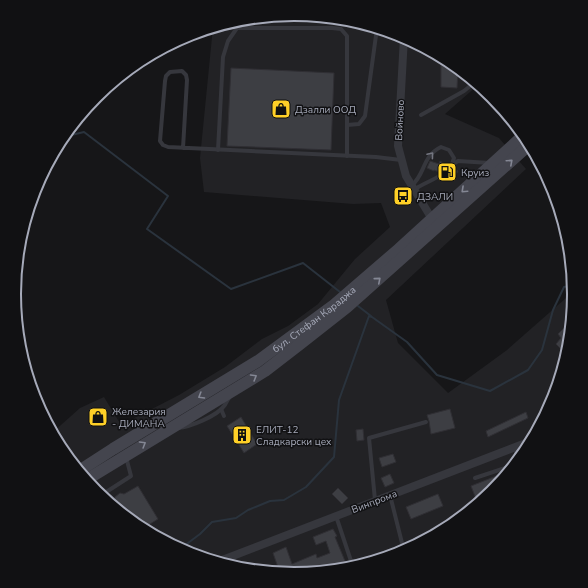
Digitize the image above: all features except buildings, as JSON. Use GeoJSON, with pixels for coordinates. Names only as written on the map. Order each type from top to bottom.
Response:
{"type":"FeatureCollection","features":[{"type":"Feature","properties":{"kind":"main road","name":"бул. Стефан Караджа"},"geometry":{"type":"LineString","coordinates":[[91,477],[265,371],[341,312],[436,222],[492,163],[519,139]]}},
{"type":"Feature","properties":{"kind":"main road","name":"бул. Стефан Караджа"},"geometry":{"type":"LineString","coordinates":[[83,467],[258,362],[334,305],[399,249],[436,222],[525,148]]}},
{"type":"Feature","properties":{"kind":"street","name":"Войново"},"geometry":{"type":"LineString","coordinates":[[404,44],[398,146],[406,176],[436,222]]}},
{"type":"Feature","properties":{"kind":"street","name":"Винпрома"},"geometry":{"type":"LineString","coordinates":[[226,559],[375,500],[522,445]]}},
{"type":"Feature","properties":{"kind":"lane"},"geometry":{"type":"LineString","coordinates":[[218,150],[223,57],[228,40],[237,28],[332,28],[341,29],[347,36],[347,156]]}},
{"type":"Feature","properties":{"kind":"lane"},"geometry":{"type":"LineString","coordinates":[[347,125],[359,124],[365,116],[376,33]]}},
{"type":"Feature","properties":{"kind":"lane"},"geometry":{"type":"LineString","coordinates":[[183,148],[187,80],[186,75],[182,72],[170,72],[164,81],[160,141],[168,148],[402,160]]}},
{"type":"Feature","properties":{"kind":"lane"},"geometry":{"type":"LineString","coordinates":[[421,115],[464,91],[470,86]]}},
{"type":"Feature","properties":{"kind":"lane"},"geometry":{"type":"LineString","coordinates":[[413,188],[427,159],[434,150],[441,147],[449,150],[454,158],[451,165],[458,161],[492,163]]}},
{"type":"Feature","properties":{"kind":"lane"},"geometry":{"type":"LineString","coordinates":[[413,188],[436,179],[442,174]]}},
{"type":"Feature","properties":{"kind":"lane"},"geometry":{"type":"LineString","coordinates":[[166,430],[184,428],[208,418],[221,409],[238,387]]}},
{"type":"Feature","properties":{"kind":"lane"},"geometry":{"type":"LineString","coordinates":[[221,409],[224,416]]}},
{"type":"Feature","properties":{"kind":"lane"},"geometry":{"type":"LineString","coordinates":[[375,500],[368,438],[426,422]]}},
{"type":"Feature","properties":{"kind":"lane"},"geometry":{"type":"LineString","coordinates":[[515,448],[516,453]]}},
{"type":"Feature","properties":{"kind":"lane"},"geometry":{"type":"LineString","coordinates":[[106,492],[131,476],[126,455]]}},
{"type":"Feature","properties":{"kind":"lane"},"geometry":{"type":"LineString","coordinates":[[475,478],[504,468]]}},
{"type":"Feature","properties":{"kind":"lane"},"geometry":{"type":"LineString","coordinates":[[390,495],[402,544]]}},
{"type":"Feature","properties":{"kind":"lane"},"geometry":{"type":"LineString","coordinates":[[336,516],[351,561]]}},
{"type":"Feature","properties":{"kind":"shaded area"},"geometry":{"type":"Polygon","coordinates":[[[294,21],[330,23],[365,30],[382,35],[415,49],[446,67],[474,89],[445,114],[499,138],[526,169],[386,300],[398,343],[448,393],[507,350],[567,297],[565,330],[553,382],[539,415],[521,446],[511,460],[487,487],[460,511],[446,521],[415,539],[382,553],[347,562],[330,565],[294,567],[258,565],[241,562],[206,553],[173,539],[142,521],[128,511],[101,487],[77,460],[67,446],[57,428],[80,408],[104,397],[121,425],[179,395],[225,367],[262,339],[288,326],[318,304],[355,259],[390,227],[381,203],[353,204],[204,192],[200,158],[212,33],[223,30],[258,23],[294,21]]]}},
{"type":"Feature","properties":{"kind":"waterway"},"geometry":{"type":"LineString","coordinates":[[72,135],[84,132],[168,196],[147,229],[231,289],[303,263],[340,292]]}},
{"type":"Feature","properties":{"kind":"waterway"},"geometry":{"type":"LineString","coordinates":[[186,544],[200,534],[212,522],[236,518],[248,510],[270,501],[284,500],[306,487],[334,457],[339,400],[369,316],[407,342],[437,375],[490,391],[528,370],[542,350],[553,310],[564,287],[567,286]]}},
{"type":"Feature","properties":{"kind":"waterway"},"geometry":{"type":"LineString","coordinates":[[358,306],[371,316]]}},
{"type":"Feature","properties":{"kind":"place","name":"Дзалли ООД"},"geometry":{"type":"Point","coordinates":[281,109]}},
{"type":"Feature","properties":{"kind":"place","name":"Круиз"},"geometry":{"type":"Point","coordinates":[447,172]}},
{"type":"Feature","properties":{"kind":"place","name":"ДЗАЛИ"},"geometry":{"type":"Point","coordinates":[403,196]}},
{"type":"Feature","properties":{"kind":"place","name":"Железария - ДИМАНА"},"geometry":{"type":"Point","coordinates":[98,417]}},
{"type":"Feature","properties":{"kind":"place","name":"ЕЛИТ-12 Сладкарски цех"},"geometry":{"type":"Point","coordinates":[242,435]}}]}
